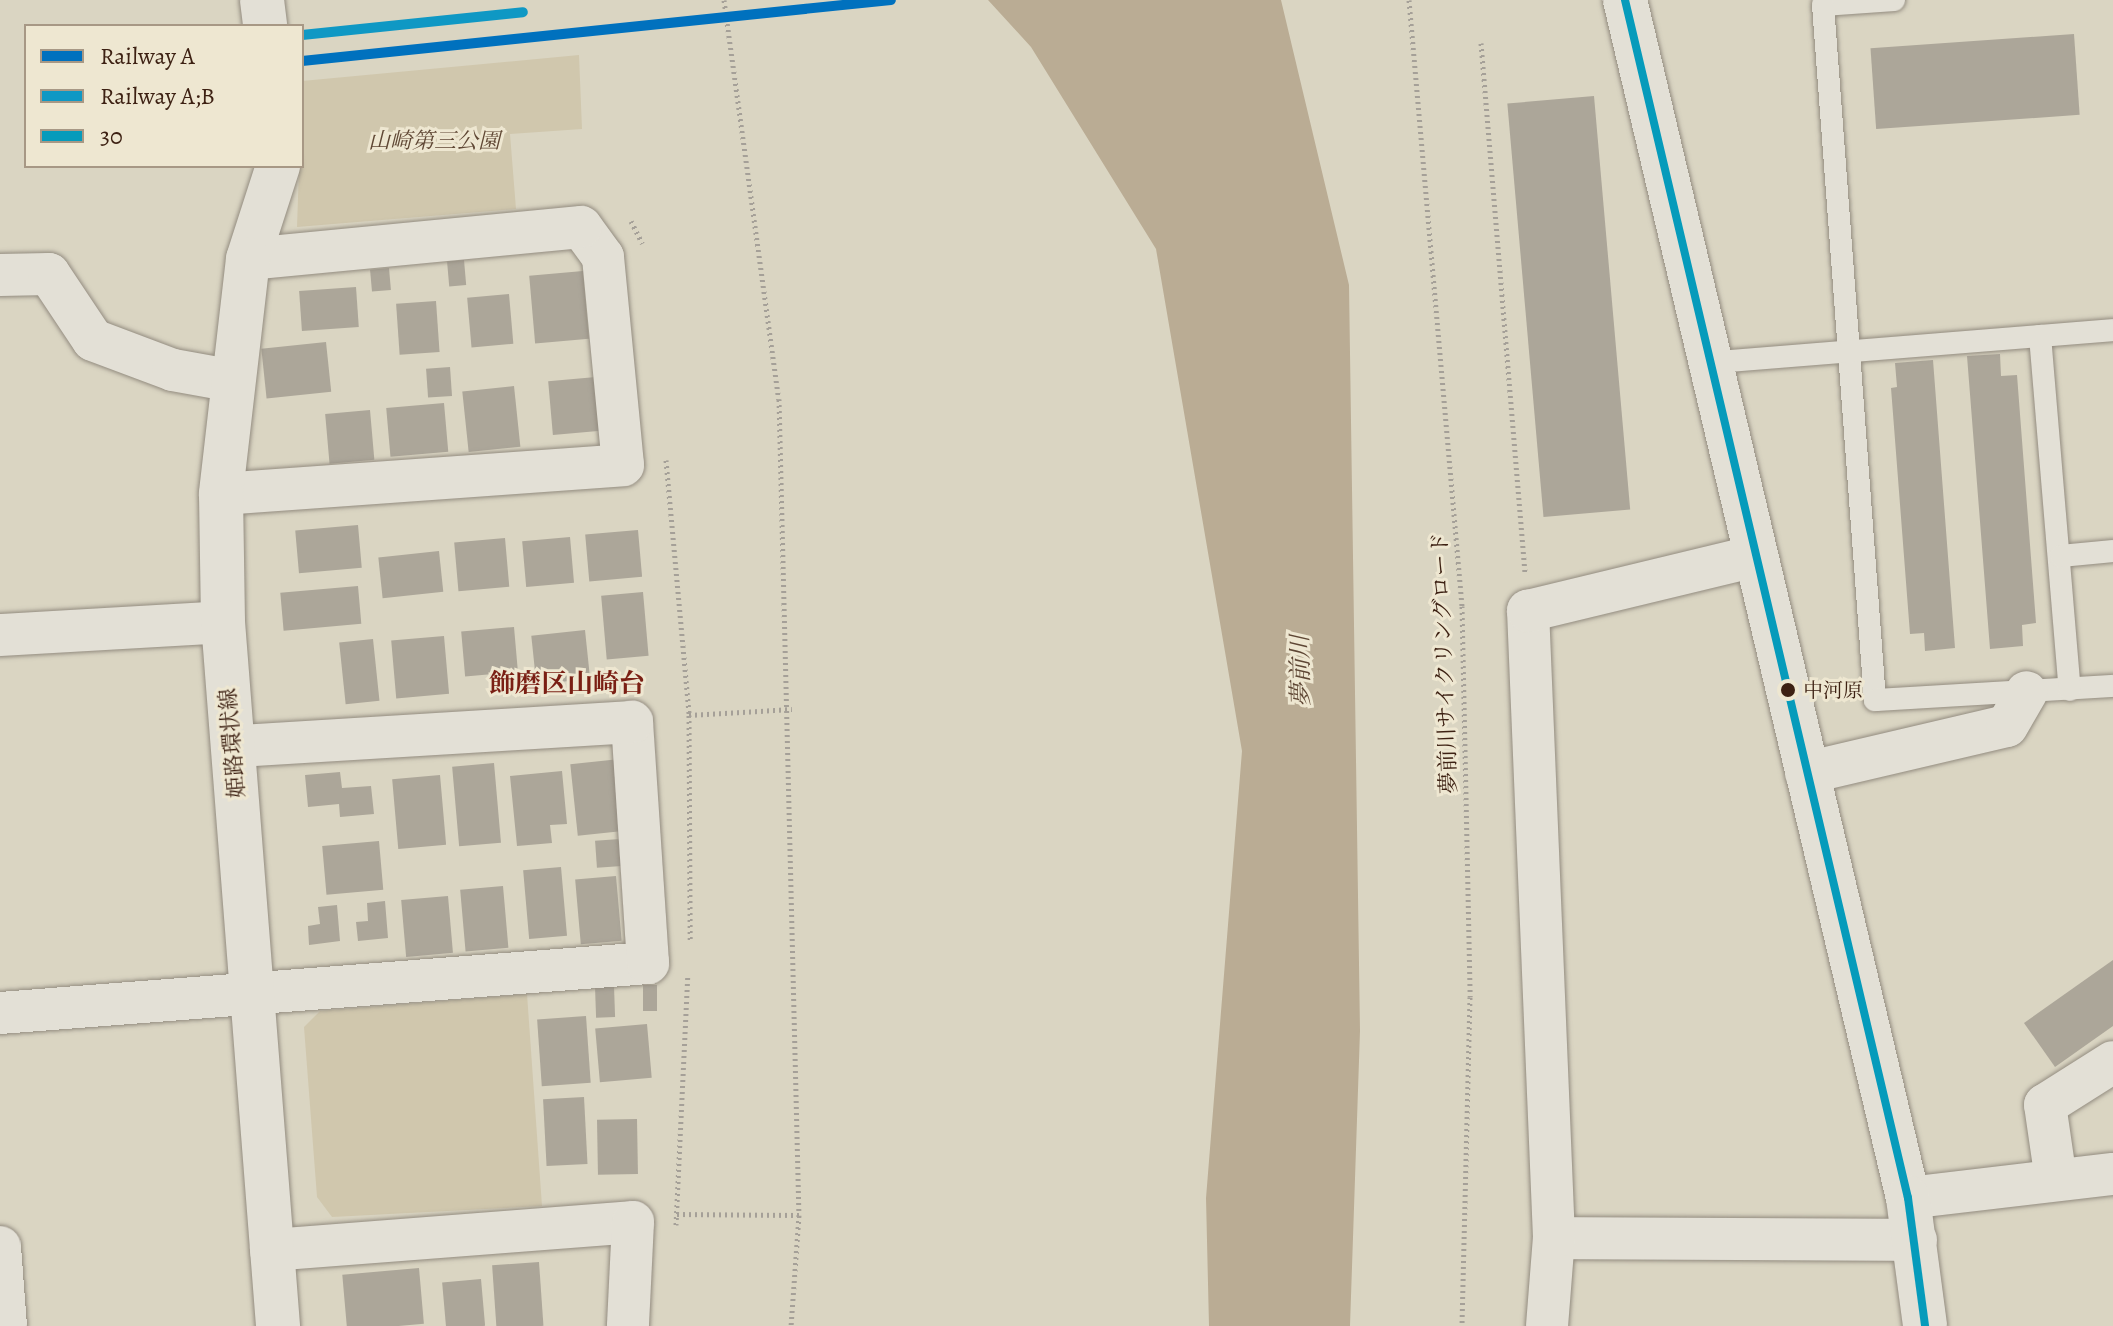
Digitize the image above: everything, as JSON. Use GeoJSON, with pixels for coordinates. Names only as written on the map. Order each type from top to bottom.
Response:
{"type":"FeatureCollection","features":[{"type":"Feature","properties":{"kind":"main road"},"geometry":{"type":"LineString","coordinates":[[262,0],[265,24]]}},
{"type":"Feature","properties":{"kind":"main road"},"geometry":{"type":"LineString","coordinates":[[1625,0],[1705,363],[1755,556],[1908,1198],[1916,1240],[1925,1326]]}},
{"type":"Feature","properties":{"kind":"main road","name":"姫路環状線"},"geometry":{"type":"LineString","coordinates":[[277,168],[248,259],[221,494],[223,622],[278,1326]]}},
{"type":"Feature","properties":{"kind":"street"},"geometry":{"type":"LineString","coordinates":[[221,494],[623,465],[603,257],[581,227],[248,259]]}},
{"type":"Feature","properties":{"kind":"street"},"geometry":{"type":"LineString","coordinates":[[0,275],[49,274],[93,340],[173,370],[234,381]]}},
{"type":"Feature","properties":{"kind":"street"},"geometry":{"type":"LineString","coordinates":[[1547,1326],[1554,1238],[1528,611],[1755,556]]}},
{"type":"Feature","properties":{"kind":"street"},"geometry":{"type":"LineString","coordinates":[[0,635],[223,622]]}},
{"type":"Feature","properties":{"kind":"street"},"geometry":{"type":"LineString","coordinates":[[1806,773],[2007,726],[2027,692]]}},
{"type":"Feature","properties":{"kind":"street"},"geometry":{"type":"LineString","coordinates":[[0,1013],[648,963],[632,722],[234,746]]}},
{"type":"Feature","properties":{"kind":"street"},"geometry":{"type":"LineString","coordinates":[[2056,1180],[2045,1105],[2113,1062]]}},
{"type":"Feature","properties":{"kind":"street"},"geometry":{"type":"LineString","coordinates":[[1908,1198],[2113,1174]]}},
{"type":"Feature","properties":{"kind":"street"},"geometry":{"type":"LineString","coordinates":[[271,1250],[633,1222],[628,1326]]}},
{"type":"Feature","properties":{"kind":"street"},"geometry":{"type":"LineString","coordinates":[[1554,1238],[1916,1240]]}},
{"type":"Feature","properties":{"kind":"street"},"geometry":{"type":"LineString","coordinates":[[0,1247],[6,1326]]}},
{"type":"Feature","properties":{"kind":"lane"},"geometry":{"type":"LineString","coordinates":[[1894,0],[1823,5],[1846,355],[1875,700],[2113,686]]}},
{"type":"Feature","properties":{"kind":"lane"},"geometry":{"type":"LineString","coordinates":[[1705,363],[1846,355],[2113,330]]}},
{"type":"Feature","properties":{"kind":"lane"},"geometry":{"type":"LineString","coordinates":[[2040,336],[2070,690]]}},
{"type":"Feature","properties":{"kind":"lane"},"geometry":{"type":"LineString","coordinates":[[2061,556],[2113,551]]}},
{"type":"Feature","properties":{"kind":"path"},"geometry":{"type":"LineString","coordinates":[[724,0],[779,399],[792,709],[799,1215],[791,1326]]}},
{"type":"Feature","properties":{"kind":"path","name":"夢前川サイクリングロード"},"geometry":{"type":"LineString","coordinates":[[1409,0],[1462,606],[1470,997],[1462,1326]]}},
{"type":"Feature","properties":{"kind":"path"},"geometry":{"type":"LineString","coordinates":[[1481,43],[1528,611]]}},
{"type":"Feature","properties":{"kind":"path"},"geometry":{"type":"LineString","coordinates":[[689,715],[792,709]]}},
{"type":"Feature","properties":{"kind":"path"},"geometry":{"type":"LineString","coordinates":[[677,1214],[799,1215]]}},
{"type":"Feature","properties":{"kind":"green space","name":"山崎第三公園"},"geometry":{"type":"Polygon","coordinates":[[[579,55],[582,129],[510,134],[516,209],[297,227],[299,168],[304,168],[304,81],[579,55]]]}},
{"type":"Feature","properties":{"kind":"green space"},"geometry":{"type":"Polygon","coordinates":[[[527,994],[542,1206],[332,1217],[317,1197],[304,1027],[320,1011],[527,994]]]}},
{"type":"Feature","properties":{"kind":"water","name":"夢前川"},"geometry":{"type":"Polygon","coordinates":[[[988,0],[1281,0],[1349,285],[1360,1031],[1350,1326],[1209,1326],[1206,1198],[1242,751],[1156,249],[1031,47],[988,0]]]}},
{"type":"Feature","properties":{"kind":"building"},"geometry":{"type":"Polygon","coordinates":[[[2074,34],[2080,115],[1876,129],[1870,48],[2074,34]]]}},
{"type":"Feature","properties":{"kind":"building"},"geometry":{"type":"Polygon","coordinates":[[[1594,96],[1630,509],[1544,517],[1507,104],[1594,96]]]}},
{"type":"Feature","properties":{"kind":"building"},"geometry":{"type":"Polygon","coordinates":[[[464,260],[466,285],[449,286],[447,261],[464,260]]]}},
{"type":"Feature","properties":{"kind":"building"},"geometry":{"type":"Polygon","coordinates":[[[389,268],[391,290],[372,292],[370,270],[389,268]]]}},
{"type":"Feature","properties":{"kind":"building"},"geometry":{"type":"Polygon","coordinates":[[[583,271],[589,339],[535,343],[529,276],[583,271]]]}},
{"type":"Feature","properties":{"kind":"building"},"geometry":{"type":"Polygon","coordinates":[[[356,287],[359,327],[302,331],[299,291],[356,287]]]}},
{"type":"Feature","properties":{"kind":"building"},"geometry":{"type":"Polygon","coordinates":[[[509,294],[513,344],[472,347],[467,298],[509,294]]]}},
{"type":"Feature","properties":{"kind":"building"},"geometry":{"type":"Polygon","coordinates":[[[436,301],[440,352],[400,355],[396,304],[436,301]]]}},
{"type":"Feature","properties":{"kind":"building"},"geometry":{"type":"Polygon","coordinates":[[[326,342],[331,392],[267,399],[261,349],[326,342]]]}},
{"type":"Feature","properties":{"kind":"building"},"geometry":{"type":"Polygon","coordinates":[[[2000,354],[2001,376],[2017,375],[2036,623],[2022,625],[2023,646],[1990,649],[1967,356],[2000,354]]]}},
{"type":"Feature","properties":{"kind":"building"},"geometry":{"type":"Polygon","coordinates":[[[1933,360],[1955,648],[1925,651],[1924,633],[1910,634],[1891,388],[1897,387],[1895,363],[1933,360]]]}},
{"type":"Feature","properties":{"kind":"building"},"geometry":{"type":"Polygon","coordinates":[[[450,367],[452,396],[428,398],[426,369],[450,367]]]}},
{"type":"Feature","properties":{"kind":"building"},"geometry":{"type":"Polygon","coordinates":[[[596,377],[601,431],[553,435],[548,381],[596,377]]]}},
{"type":"Feature","properties":{"kind":"building"},"geometry":{"type":"Polygon","coordinates":[[[514,386],[520,447],[469,452],[462,391],[514,386]]]}},
{"type":"Feature","properties":{"kind":"building"},"geometry":{"type":"Polygon","coordinates":[[[444,403],[448,452],[390,457],[386,408],[444,403]]]}},
{"type":"Feature","properties":{"kind":"building"},"geometry":{"type":"Polygon","coordinates":[[[370,410],[374,460],[330,464],[325,414],[370,410]]]}},
{"type":"Feature","properties":{"kind":"building"},"geometry":{"type":"Polygon","coordinates":[[[358,525],[362,568],[299,573],[295,530],[358,525]]]}},
{"type":"Feature","properties":{"kind":"building"},"geometry":{"type":"Polygon","coordinates":[[[638,530],[642,577],[589,581],[585,535],[638,530]]]}},
{"type":"Feature","properties":{"kind":"building"},"geometry":{"type":"Polygon","coordinates":[[[570,537],[574,583],[526,587],[522,541],[570,537]]]}},
{"type":"Feature","properties":{"kind":"building"},"geometry":{"type":"Polygon","coordinates":[[[505,538],[509,587],[458,591],[454,542],[505,538]]]}},
{"type":"Feature","properties":{"kind":"building"},"geometry":{"type":"Polygon","coordinates":[[[439,551],[443,592],[383,598],[378,557],[439,551]]]}},
{"type":"Feature","properties":{"kind":"building"},"geometry":{"type":"Polygon","coordinates":[[[358,586],[361,624],[284,631],[280,593],[358,586]]]}},
{"type":"Feature","properties":{"kind":"building"},"geometry":{"type":"Polygon","coordinates":[[[643,592],[649,656],[607,659],[601,596],[643,592]]]}},
{"type":"Feature","properties":{"kind":"building"},"geometry":{"type":"Polygon","coordinates":[[[514,627],[518,672],[465,676],[461,632],[514,627]]]}},
{"type":"Feature","properties":{"kind":"building"},"geometry":{"type":"Polygon","coordinates":[[[585,630],[590,679],[536,684],[531,636],[585,630]]]}},
{"type":"Feature","properties":{"kind":"building"},"geometry":{"type":"Polygon","coordinates":[[[444,636],[449,694],[396,698],[391,641],[444,636]]]}},
{"type":"Feature","properties":{"kind":"building"},"geometry":{"type":"Polygon","coordinates":[[[373,639],[379,701],[346,704],[339,643],[373,639]]]}},
{"type":"Feature","properties":{"kind":"building"},"geometry":{"type":"Polygon","coordinates":[[[620,759],[628,831],[578,836],[570,764],[620,759]]]}},
{"type":"Feature","properties":{"kind":"building"},"geometry":{"type":"Polygon","coordinates":[[[494,763],[501,843],[459,846],[452,767],[494,763]]]}},
{"type":"Feature","properties":{"kind":"building"},"geometry":{"type":"Polygon","coordinates":[[[562,771],[567,824],[550,825],[552,843],[517,846],[510,776],[562,771]]]}},
{"type":"Feature","properties":{"kind":"building"},"geometry":{"type":"Polygon","coordinates":[[[340,772],[342,788],[371,786],[374,814],[340,817],[339,804],[308,807],[305,775],[340,772]]]}},
{"type":"Feature","properties":{"kind":"building"},"geometry":{"type":"Polygon","coordinates":[[[440,775],[446,845],[398,849],[392,779],[440,775]]]}},
{"type":"Feature","properties":{"kind":"building"},"geometry":{"type":"Polygon","coordinates":[[[620,839],[622,866],[597,868],[595,841],[620,839]]]}},
{"type":"Feature","properties":{"kind":"building"},"geometry":{"type":"Polygon","coordinates":[[[379,841],[383,890],[326,895],[322,846],[379,841]]]}},
{"type":"Feature","properties":{"kind":"building"},"geometry":{"type":"Polygon","coordinates":[[[561,867],[567,936],[529,939],[523,870],[561,867]]]}},
{"type":"Feature","properties":{"kind":"building"},"geometry":{"type":"Polygon","coordinates":[[[616,876],[622,941],[581,944],[575,880],[616,876]]]}},
{"type":"Feature","properties":{"kind":"building"},"geometry":{"type":"Polygon","coordinates":[[[503,886],[508,948],[466,952],[460,890],[503,886]]]}},
{"type":"Feature","properties":{"kind":"building"},"geometry":{"type":"Polygon","coordinates":[[[448,896],[453,953],[406,957],[401,900],[448,896]]]}},
{"type":"Feature","properties":{"kind":"building"},"geometry":{"type":"Polygon","coordinates":[[[385,901],[388,938],[358,941],[356,922],[368,921],[367,903],[385,901]]]}},
{"type":"Feature","properties":{"kind":"building"},"geometry":{"type":"Polygon","coordinates":[[[337,905],[340,941],[309,945],[308,926],[320,924],[318,907],[337,905]]]}},
{"type":"Feature","properties":{"kind":"building"},"geometry":{"type":"Polygon","coordinates":[[[2113,960],[2113,1026],[2055,1067],[2024,1023],[2113,960]]]}},
{"type":"Feature","properties":{"kind":"building"},"geometry":{"type":"Polygon","coordinates":[[[643,985],[657,985],[657,1011],[643,1011],[643,985]]]}},
{"type":"Feature","properties":{"kind":"building"},"geometry":{"type":"Polygon","coordinates":[[[614,986],[615,1017],[596,1018],[595,987],[614,986]]]}},
{"type":"Feature","properties":{"kind":"building"},"geometry":{"type":"Polygon","coordinates":[[[586,1016],[591,1083],[542,1086],[537,1019],[586,1016]]]}},
{"type":"Feature","properties":{"kind":"building"},"geometry":{"type":"Polygon","coordinates":[[[647,1024],[652,1078],[600,1082],[595,1029],[647,1024]]]}},
{"type":"Feature","properties":{"kind":"building"},"geometry":{"type":"Polygon","coordinates":[[[584,1097],[588,1164],[547,1166],[543,1099],[584,1097]]]}},
{"type":"Feature","properties":{"kind":"building"},"geometry":{"type":"Polygon","coordinates":[[[637,1119],[638,1174],[598,1175],[597,1120],[637,1119]]]}},
{"type":"Feature","properties":{"kind":"building"},"geometry":{"type":"Polygon","coordinates":[[[539,1262],[543,1326],[496,1326],[492,1265],[539,1262]]]}},
{"type":"Feature","properties":{"kind":"building"},"geometry":{"type":"Polygon","coordinates":[[[419,1268],[424,1324],[347,1326],[342,1275],[419,1268]]]}},
{"type":"Feature","properties":{"kind":"building"},"geometry":{"type":"Polygon","coordinates":[[[481,1279],[485,1326],[446,1326],[442,1282],[481,1279]]]}},
{"type":"Feature","properties":{"kind":"rail line","name":"A"},"geometry":{"type":"LineString","coordinates":[[304,61],[891,0]]}},
{"type":"Feature","properties":{"kind":"rail line","name":"A;B"},"geometry":{"type":"LineString","coordinates":[[304,35],[523,12]]}},
{"type":"Feature","properties":{"kind":"transit line","name":"30"},"geometry":{"type":"LineString","coordinates":[[1625,0],[1908,1198],[1925,1326]]}},
{"type":"Feature","properties":{"kind":"place","name":"中河原"},"geometry":{"type":"Point","coordinates":[1788,690]}},
{"type":"Feature","properties":{"kind":"district","name":"飾磨区山崎台"},"geometry":{"type":"Point","coordinates":[567,684]}}]}
